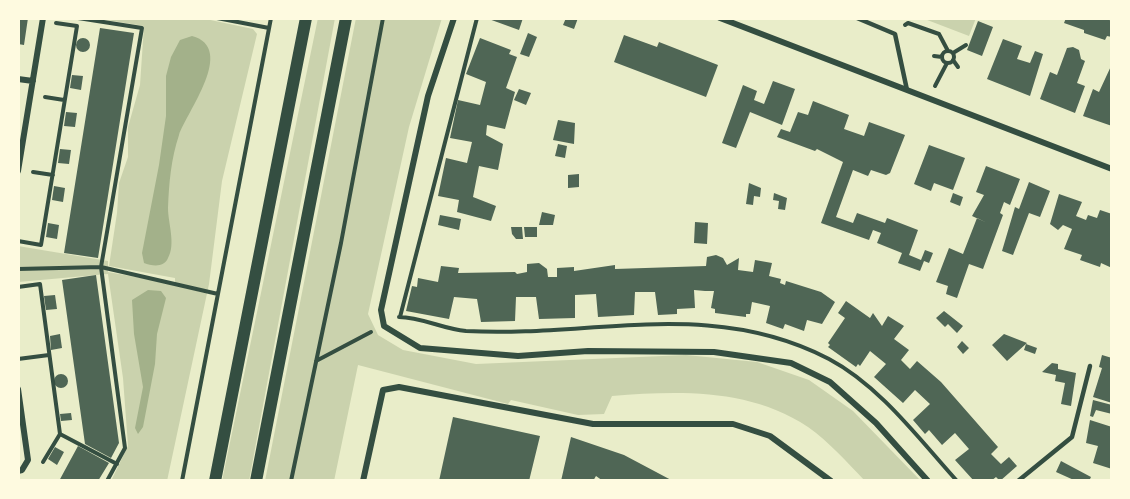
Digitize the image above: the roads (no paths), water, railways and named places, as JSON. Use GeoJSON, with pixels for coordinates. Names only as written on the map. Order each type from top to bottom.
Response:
{"type":"FeatureCollection","features":[{"type":"Feature","properties":{"kind":"main road"},"geometry":{"type":"LineString","coordinates":[[215,481],[306,18]]}},
{"type":"Feature","properties":{"kind":"main road"},"geometry":{"type":"LineString","coordinates":[[256,481],[346,18]]}},
{"type":"Feature","properties":{"kind":"street"},"geometry":{"type":"LineString","coordinates":[[454,18],[428,96],[381,310],[384,326],[420,348],[518,356],[588,351],[714,352],[791,363],[830,382],[876,423],[928,481]]}},
{"type":"Feature","properties":{"kind":"street"},"geometry":{"type":"LineString","coordinates":[[720,18],[1112,169]]}},
{"type":"Feature","properties":{"kind":"street"},"geometry":{"type":"LineString","coordinates":[[18,171],[43,19]]}},
{"type":"Feature","properties":{"kind":"street"},"geometry":{"type":"LineString","coordinates":[[18,79],[33,81]]}},
{"type":"Feature","properties":{"kind":"street"},"geometry":{"type":"LineString","coordinates":[[363,481],[383,390],[399,387],[593,423],[733,423],[770,436],[831,481]]}},
{"type":"Feature","properties":{"kind":"street"},"geometry":{"type":"LineString","coordinates":[[18,389],[28,460],[22,470],[18,471]]}},
{"type":"Feature","properties":{"kind":"lane"},"geometry":{"type":"LineString","coordinates":[[857,18],[895,34],[907,90]]}},
{"type":"Feature","properties":{"kind":"lane"},"geometry":{"type":"LineString","coordinates":[[1018,481],[1072,437],[1090,366]]}}]}
